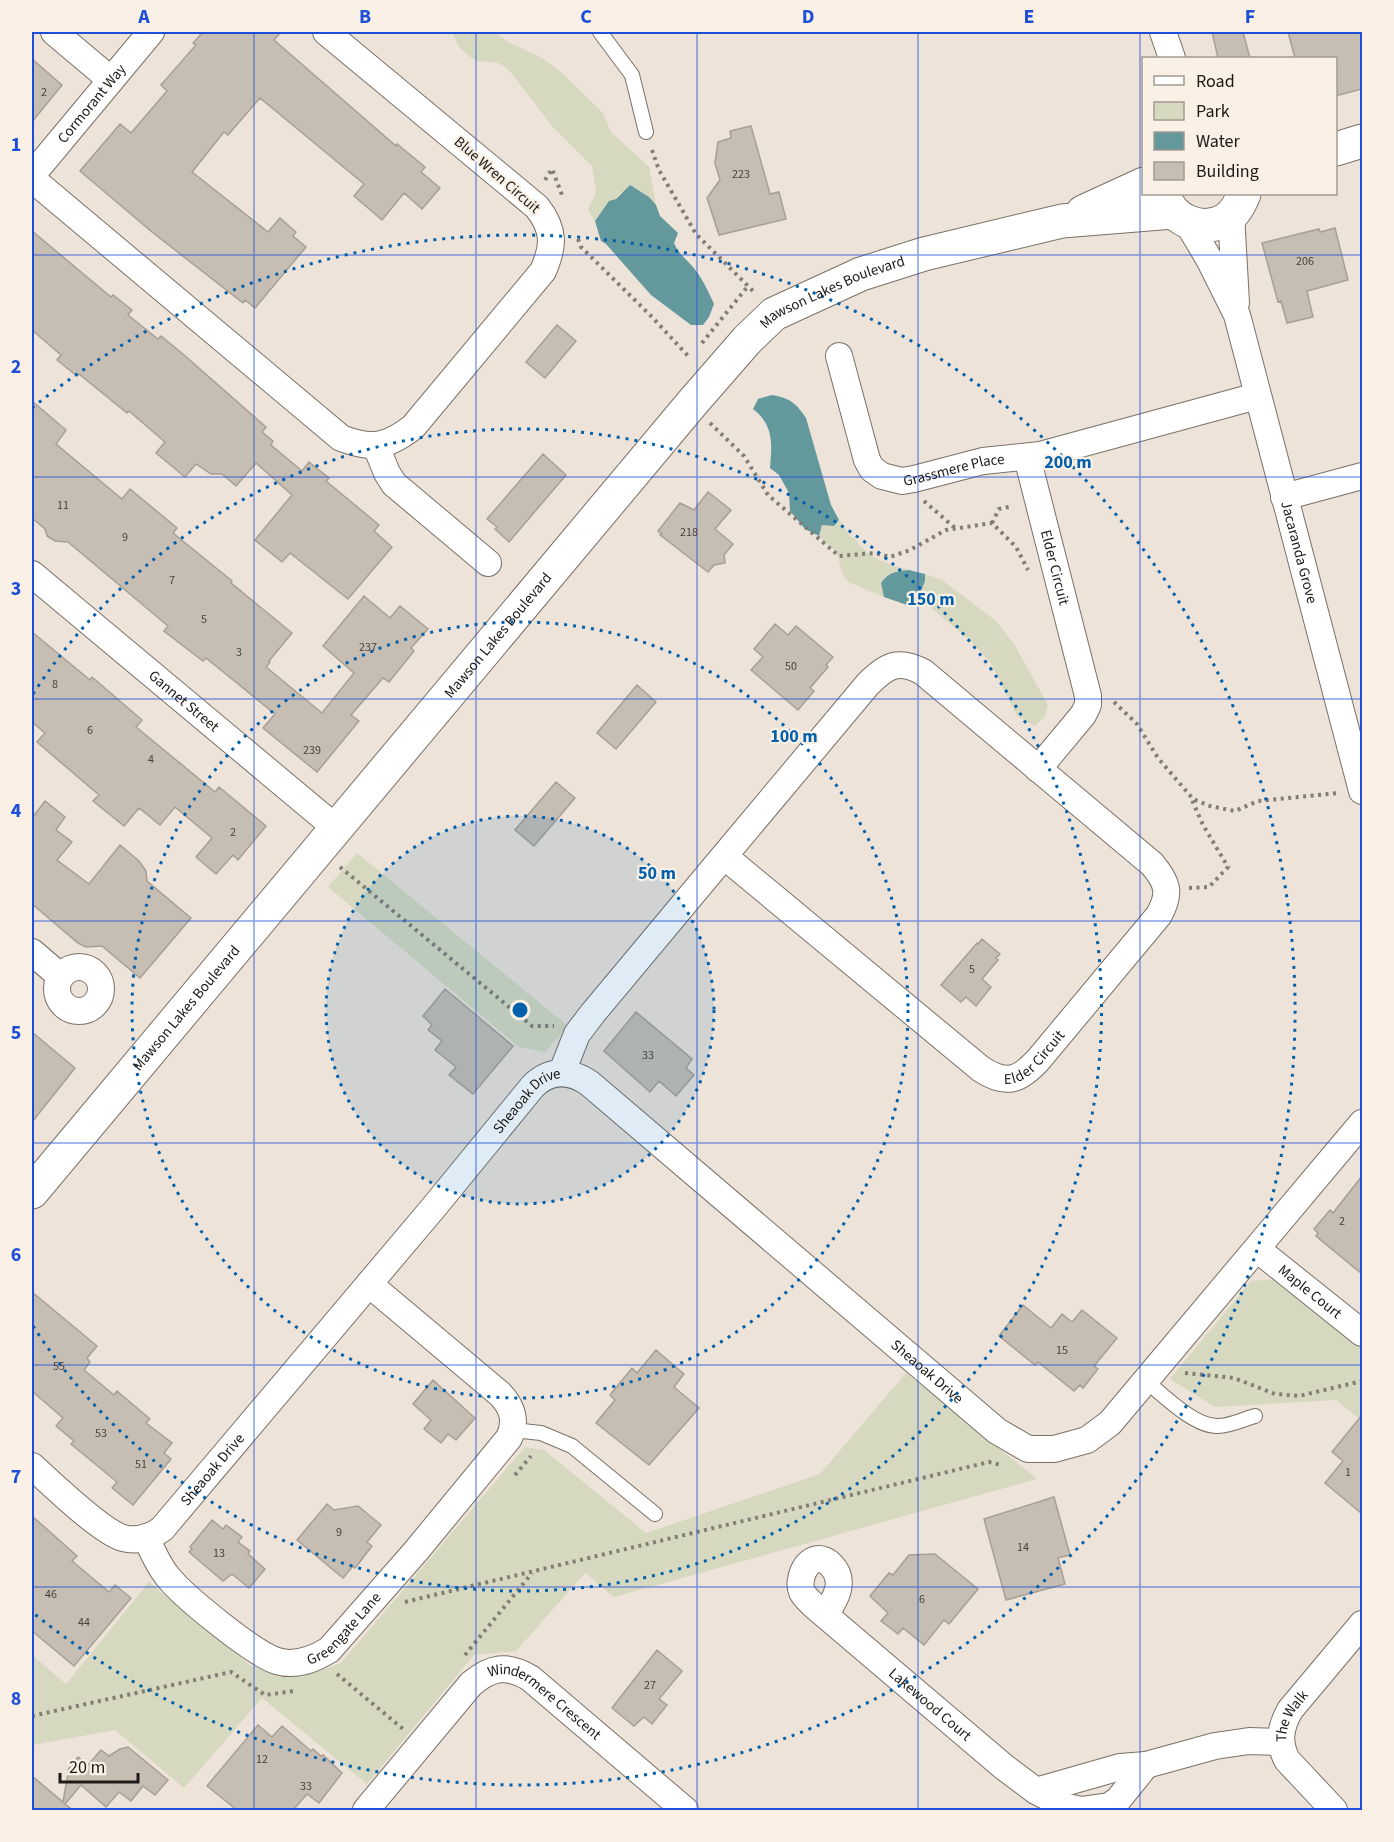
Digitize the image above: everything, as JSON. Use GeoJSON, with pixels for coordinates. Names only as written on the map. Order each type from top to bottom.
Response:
{"type":"FeatureCollection","features":[{"type":"Feature","properties":{"kind":"street"},"geometry":{"type":"LineString","coordinates":[[54,32],[111,80]]}},
{"type":"Feature","properties":{"kind":"street","name":"Cormorant Way"},"geometry":{"type":"LineString","coordinates":[[32,177],[151,32]]}},
{"type":"Feature","properties":{"kind":"street","name":"Blue Wren Circuit"},"geometry":{"type":"LineString","coordinates":[[326,32],[530,201],[545,217],[552,237],[551,253],[543,271],[412,427],[398,439],[376,446]]}},
{"type":"Feature","properties":{"kind":"street"},"geometry":{"type":"LineString","coordinates":[[1337,147],[1362,141]]}},
{"type":"Feature","properties":{"kind":"street"},"geometry":{"type":"LineString","coordinates":[[32,177],[341,438],[359,445],[376,446],[394,484],[488,563]]}},
{"type":"Feature","properties":{"kind":"street","name":"Mawson Lakes Boulevard"},"geometry":{"type":"LineString","coordinates":[[1062,221],[1142,184]]}},
{"type":"Feature","properties":{"kind":"street","name":"Mawson Lakes Boulevard"},"geometry":{"type":"LineString","coordinates":[[32,1192],[336,828],[695,376],[774,314],[861,274],[924,254],[1062,221],[1175,209],[1212,225],[1225,220],[1238,204]]}},
{"type":"Feature","properties":{"kind":"street","name":"Jacaranda Grove"},"geometry":{"type":"LineString","coordinates":[[1236,315],[1238,204]]}},
{"type":"Feature","properties":{"kind":"street","name":"Jacaranda Grove"},"geometry":{"type":"LineString","coordinates":[[1175,209],[1209,259],[1236,315],[1362,790]]}},
{"type":"Feature","properties":{"kind":"street","name":"Grassmere Place"},"geometry":{"type":"LineString","coordinates":[[839,356],[867,460],[872,469],[882,477],[902,481],[983,461],[1040,455],[1257,396]]}},
{"type":"Feature","properties":{"kind":"street","name":"Elder Circuit"},"geometry":{"type":"LineString","coordinates":[[1027,457],[1086,689],[1088,705],[1083,715],[1038,769]]}},
{"type":"Feature","properties":{"kind":"street"},"geometry":{"type":"LineString","coordinates":[[1284,497],[1362,476]]}},
{"type":"Feature","properties":{"kind":"street","name":"Gannet Street"},"geometry":{"type":"LineString","coordinates":[[32,574],[336,828]]}},
{"type":"Feature","properties":{"kind":"street"},"geometry":{"type":"LineString","coordinates":[[562,1072],[577,1034],[593,1013],[868,684],[886,668],[898,664],[910,665],[923,672],[1152,864],[1162,876],[1167,889]]}},
{"type":"Feature","properties":{"kind":"street","name":"Elder Circuit"},"geometry":{"type":"LineString","coordinates":[[724,856],[981,1070],[991,1076],[1004,1078],[1017,1078],[1025,1074],[1039,1059],[1159,915],[1165,905],[1167,889]]}},
{"type":"Feature","properties":{"kind":"street"},"geometry":{"type":"LineString","coordinates":[[32,952],[60,976]]}},
{"type":"Feature","properties":{"kind":"street","name":"Sheaoak Drive"},"geometry":{"type":"LineString","coordinates":[[146,1538],[162,1528],[180,1509],[533,1086],[546,1076],[562,1072],[578,1076],[589,1083],[997,1431],[1028,1449],[1054,1449],[1087,1440],[1153,1387],[1257,1249],[1362,1123]]}},
{"type":"Feature","properties":{"kind":"street","name":"Maple Court"},"geometry":{"type":"LineString","coordinates":[[1257,1249],[1362,1333]]}},
{"type":"Feature","properties":{"kind":"street"},"geometry":{"type":"LineString","coordinates":[[369,1284],[501,1394],[510,1404],[514,1418],[513,1430]]}},
{"type":"Feature","properties":{"kind":"street","name":"Greengate Lane"},"geometry":{"type":"LineString","coordinates":[[146,1538],[156,1559],[177,1588],[259,1653],[279,1662],[298,1663],[315,1659],[329,1650],[416,1551],[509,1438],[513,1430]]}},
{"type":"Feature","properties":{"kind":"street"},"geometry":{"type":"LineString","coordinates":[[32,1466],[110,1531],[123,1538],[138,1540],[146,1538]]}},
{"type":"Feature","properties":{"kind":"street","name":"Lakewood Court"},"geometry":{"type":"LineString","coordinates":[[825,1615],[1004,1767],[1036,1791],[1067,1807],[1081,1810],[1109,1806],[1118,1800],[1146,1765]]}},
{"type":"Feature","properties":{"kind":"street","name":"The Walk"},"geometry":{"type":"LineString","coordinates":[[1334,1810],[1287,1760],[1280,1742],[1283,1722],[1290,1710],[1362,1624]]}},
{"type":"Feature","properties":{"kind":"street","name":"Windermere Crescent"},"geometry":{"type":"LineString","coordinates":[[366,1810],[471,1684],[483,1674],[506,1669],[530,1678],[685,1810]]}},
{"type":"Feature","properties":{"kind":"street"},"geometry":{"type":"LineString","coordinates":[[1036,1791],[1120,1767],[1146,1765],[1215,1746],[1249,1741],[1280,1742]]}},
{"type":"Feature","properties":{"kind":"lane"},"geometry":{"type":"LineString","coordinates":[[600,32],[632,75],[646,132]]}},
{"type":"Feature","properties":{"kind":"lane"},"geometry":{"type":"LineString","coordinates":[[1153,1387],[1191,1417],[1206,1425],[1219,1426],[1255,1416]]}},
{"type":"Feature","properties":{"kind":"lane"},"geometry":{"type":"LineString","coordinates":[[513,1430],[540,1433],[558,1438],[572,1446],[655,1514]]}},
{"type":"Feature","properties":{"kind":"path"},"geometry":{"type":"LineString","coordinates":[[646,132],[659,171],[696,234],[774,314]]}},
{"type":"Feature","properties":{"kind":"path"},"geometry":{"type":"LineString","coordinates":[[530,201],[552,169],[565,202]]}},
{"type":"Feature","properties":{"kind":"path"},"geometry":{"type":"LineString","coordinates":[[577,236],[581,247],[652,317],[695,376],[716,430],[744,456],[768,495],[839,556],[874,553],[890,557],[910,550],[946,530],[992,523]]}},
{"type":"Feature","properties":{"kind":"path"},"geometry":{"type":"LineString","coordinates":[[695,376],[748,286]]}},
{"type":"Feature","properties":{"kind":"path"},"geometry":{"type":"LineString","coordinates":[[920,497],[955,529]]}},
{"type":"Feature","properties":{"kind":"path"},"geometry":{"type":"LineString","coordinates":[[992,523],[999,509],[1016,505]]}},
{"type":"Feature","properties":{"kind":"path"},"geometry":{"type":"LineString","coordinates":[[992,523],[1016,547],[1032,578]]}},
{"type":"Feature","properties":{"kind":"path"},"geometry":{"type":"LineString","coordinates":[[1086,689],[1101,691],[1137,724],[1158,758],[1193,798],[1210,806],[1235,811],[1258,801],[1362,790]]}},
{"type":"Feature","properties":{"kind":"path"},"geometry":{"type":"LineString","coordinates":[[1167,889],[1209,887],[1228,867],[1203,825],[1193,798]]}},
{"type":"Feature","properties":{"kind":"path"},"geometry":{"type":"LineString","coordinates":[[333,874],[339,867],[532,1026],[557,1026]]}},
{"type":"Feature","properties":{"kind":"path"},"geometry":{"type":"LineString","coordinates":[[1153,1387],[1175,1372],[1234,1378],[1275,1394],[1299,1396],[1362,1381]]}},
{"type":"Feature","properties":{"kind":"path"},"geometry":{"type":"LineString","coordinates":[[399,1604],[989,1462],[1008,1466]]}},
{"type":"Feature","properties":{"kind":"path"},"geometry":{"type":"LineString","coordinates":[[462,1658],[533,1572]]}},
{"type":"Feature","properties":{"kind":"path"},"geometry":{"type":"LineString","coordinates":[[332,1670],[403,1730],[410,1721]]}},
{"type":"Feature","properties":{"kind":"path"},"geometry":{"type":"LineString","coordinates":[[32,1716],[231,1672],[265,1695],[295,1691]]}},
{"type":"Feature","properties":{"kind":"green space"},"geometry":{"type":"Polygon","coordinates":[[[452,32],[494,32],[510,43],[542,58],[560,71],[603,113],[611,132],[649,167],[656,205],[649,197],[621,192],[595,221],[588,210],[596,192],[592,166],[552,126],[509,70],[498,63],[479,61],[470,57],[459,47],[452,32]]]}},
{"type":"Feature","properties":{"kind":"green space"},"geometry":{"type":"Polygon","coordinates":[[[839,520],[850,536],[855,538],[865,551],[885,563],[909,570],[892,572],[881,583],[884,597],[848,582],[842,573],[837,553],[819,536],[822,525],[834,526],[839,520]]]}},
{"type":"Feature","properties":{"kind":"green space"},"geometry":{"type":"Polygon","coordinates":[[[925,574],[942,580],[996,621],[1014,644],[1048,705],[1045,716],[1035,726],[1017,716],[991,663],[974,644],[930,607],[916,603],[925,581],[925,574]]]}},
{"type":"Feature","properties":{"kind":"green space"},"geometry":{"type":"Polygon","coordinates":[[[357,853],[568,1026],[545,1052],[519,1047],[328,887],[357,853]]]}},
{"type":"Feature","properties":{"kind":"green space"},"geometry":{"type":"Polygon","coordinates":[[[1280,1279],[1362,1345],[1362,1421],[1336,1400],[1215,1407],[1170,1379],[1251,1281],[1280,1279]]]}},
{"type":"Feature","properties":{"kind":"green space"},"geometry":{"type":"Polygon","coordinates":[[[906,1373],[1037,1479],[614,1597],[585,1573],[516,1651],[474,1655],[367,1784],[262,1698],[184,1788],[115,1730],[32,1745],[32,1655],[66,1684],[149,1582],[250,1665],[301,1677],[341,1663],[525,1447],[544,1450],[646,1533],[820,1474],[906,1373]]]}},
{"type":"Feature","properties":{"kind":"water"},"geometry":{"type":"Polygon","coordinates":[[[630,185],[649,197],[656,205],[660,216],[678,233],[674,243],[676,247],[699,275],[714,304],[703,325],[691,325],[651,295],[601,241],[595,221],[609,201],[616,199],[630,185]]]}},
{"type":"Feature","properties":{"kind":"water"},"geometry":{"type":"Polygon","coordinates":[[[772,395],[792,402],[806,418],[831,505],[839,520],[834,526],[822,525],[819,536],[805,529],[790,511],[789,493],[779,475],[770,468],[771,443],[768,428],[753,409],[758,399],[772,395]]]}},
{"type":"Feature","properties":{"kind":"water"},"geometry":{"type":"Polygon","coordinates":[[[909,570],[925,574],[925,581],[916,603],[907,605],[884,597],[881,583],[884,579],[893,573],[909,570]]]}},
{"type":"Feature","properties":{"kind":"building"},"geometry":{"type":"Polygon","coordinates":[[[203,32],[281,32],[274,40],[396,146],[397,144],[425,167],[421,172],[440,188],[422,209],[404,193],[382,220],[354,196],[364,184],[260,98],[228,135],[224,132],[192,172],[268,232],[280,218],[296,232],[293,236],[306,247],[255,308],[245,300],[243,303],[152,232],[80,171],[120,124],[131,133],[167,91],[161,85],[196,45],[193,43],[203,32]]]}},
{"type":"Feature","properties":{"kind":"building"},"geometry":{"type":"Polygon","coordinates":[[[1212,32],[1243,32],[1250,57],[1218,57],[1212,32]]]}},
{"type":"Feature","properties":{"kind":"building"},"geometry":{"type":"Polygon","coordinates":[[[1288,32],[1362,32],[1362,89],[1337,95],[1337,57],[1295,57],[1288,32]]]}},
{"type":"Feature","properties":{"kind":"building"},"geometry":{"type":"Polygon","coordinates":[[[32,59],[62,85],[32,122],[32,59]]]}},
{"type":"Feature","properties":{"kind":"building"},"geometry":{"type":"Polygon","coordinates":[[[751,126],[770,194],[779,192],[786,219],[719,235],[707,198],[720,180],[715,163],[718,142],[731,138],[730,131],[751,126]]]}},
{"type":"Feature","properties":{"kind":"building"},"geometry":{"type":"Polygon","coordinates":[[[1335,228],[1348,280],[1307,291],[1313,317],[1287,323],[1281,301],[1278,302],[1262,243],[1319,229],[1320,232],[1335,228]]]}},
{"type":"Feature","properties":{"kind":"building"},"geometry":{"type":"Polygon","coordinates":[[[32,231],[111,297],[113,295],[132,310],[128,315],[158,339],[161,336],[266,427],[262,432],[273,441],[271,445],[302,471],[309,462],[329,478],[326,481],[379,525],[374,531],[392,547],[348,599],[290,553],[282,562],[255,540],[292,495],[256,463],[236,486],[222,474],[211,474],[196,464],[185,477],[156,453],[165,442],[129,411],[127,413],[79,374],[77,376],[57,360],[61,355],[32,330],[32,231]]]}},
{"type":"Feature","properties":{"kind":"building"},"geometry":{"type":"Polygon","coordinates":[[[557,325],[576,341],[545,378],[526,362],[557,325]]]}},
{"type":"Feature","properties":{"kind":"building"},"geometry":{"type":"Polygon","coordinates":[[[32,401],[66,430],[56,444],[122,499],[130,489],[177,528],[173,533],[292,633],[266,667],[322,713],[354,673],[323,646],[364,596],[390,618],[400,606],[428,629],[411,648],[414,651],[389,682],[383,678],[351,715],[359,721],[317,772],[263,728],[275,714],[206,658],[203,661],[164,631],[168,626],[68,542],[55,541],[47,536],[45,529],[32,518],[32,401]]]}},
{"type":"Feature","properties":{"kind":"building"},"geometry":{"type":"Polygon","coordinates":[[[543,454],[566,475],[509,542],[487,519],[543,454]]]}},
{"type":"Feature","properties":{"kind":"building"},"geometry":{"type":"Polygon","coordinates":[[[708,492],[731,510],[715,529],[733,544],[724,555],[725,563],[714,565],[708,572],[660,535],[662,534],[658,531],[680,503],[694,510],[708,492]]]}},
{"type":"Feature","properties":{"kind":"building"},"geometry":{"type":"Polygon","coordinates":[[[775,624],[788,635],[796,626],[833,657],[826,665],[828,667],[810,688],[814,691],[798,710],[751,670],[763,657],[754,649],[775,624]]]}},
{"type":"Feature","properties":{"kind":"building"},"geometry":{"type":"Polygon","coordinates":[[[32,632],[90,680],[92,677],[142,720],[136,727],[215,792],[219,787],[266,826],[238,860],[233,855],[216,874],[196,857],[212,838],[175,807],[160,825],[139,808],[124,826],[93,801],[99,795],[37,742],[45,733],[32,722],[32,632]]]}},
{"type":"Feature","properties":{"kind":"building"},"geometry":{"type":"Polygon","coordinates":[[[637,685],[656,702],[616,749],[597,733],[637,685]]]}},
{"type":"Feature","properties":{"kind":"building"},"geometry":{"type":"Polygon","coordinates":[[[556,782],[575,798],[534,846],[515,830],[556,782]]]}},
{"type":"Feature","properties":{"kind":"building"},"geometry":{"type":"Polygon","coordinates":[[[45,801],[65,817],[56,830],[72,842],[57,860],[89,884],[120,845],[139,861],[146,871],[147,881],[191,918],[140,978],[102,946],[86,947],[78,943],[32,904],[32,818],[45,801]]]}},
{"type":"Feature","properties":{"kind":"building"},"geometry":{"type":"Polygon","coordinates":[[[982,939],[1000,954],[996,958],[998,960],[982,979],[991,987],[976,1006],[966,997],[961,1002],[941,985],[982,939]]]}},
{"type":"Feature","properties":{"kind":"building"},"geometry":{"type":"Polygon","coordinates":[[[445,989],[513,1046],[473,1094],[449,1075],[456,1067],[435,1050],[442,1041],[428,1030],[432,1025],[423,1016],[445,989]]]}},
{"type":"Feature","properties":{"kind":"building"},"geometry":{"type":"Polygon","coordinates":[[[636,1012],[692,1059],[686,1068],[694,1075],[676,1096],[659,1081],[650,1092],[604,1051],[636,1012]]]}},
{"type":"Feature","properties":{"kind":"building"},"geometry":{"type":"Polygon","coordinates":[[[32,1032],[75,1068],[32,1122],[32,1032]]]}},
{"type":"Feature","properties":{"kind":"building"},"geometry":{"type":"Polygon","coordinates":[[[1362,1176],[1362,1274],[1316,1236],[1318,1233],[1314,1229],[1330,1210],[1333,1213],[1362,1176]]]}},
{"type":"Feature","properties":{"kind":"building"},"geometry":{"type":"Polygon","coordinates":[[[32,1292],[97,1346],[87,1358],[90,1362],[84,1370],[114,1395],[117,1391],[150,1419],[146,1423],[172,1443],[164,1453],[171,1459],[133,1505],[112,1488],[117,1482],[71,1444],[74,1441],[56,1426],[63,1418],[32,1391],[32,1292]]]}},
{"type":"Feature","properties":{"kind":"building"},"geometry":{"type":"Polygon","coordinates":[[[1023,1305],[1051,1328],[1062,1314],[1072,1322],[1082,1310],[1117,1338],[1094,1366],[1098,1369],[1083,1388],[1080,1385],[1074,1391],[1038,1362],[1035,1365],[999,1336],[1023,1305]]]}},
{"type":"Feature","properties":{"kind":"building"},"geometry":{"type":"Polygon","coordinates":[[[656,1350],[684,1374],[674,1387],[699,1408],[649,1465],[596,1423],[615,1400],[610,1395],[632,1368],[637,1373],[656,1350]]]}},
{"type":"Feature","properties":{"kind":"building"},"geometry":{"type":"Polygon","coordinates":[[[433,1380],[475,1418],[456,1440],[448,1434],[441,1443],[424,1429],[431,1420],[413,1404],[433,1380]]]}},
{"type":"Feature","properties":{"kind":"building"},"geometry":{"type":"Polygon","coordinates":[[[1362,1415],[1362,1514],[1325,1483],[1343,1461],[1332,1452],[1362,1415]]]}},
{"type":"Feature","properties":{"kind":"building"},"geometry":{"type":"Polygon","coordinates":[[[1054,1497],[1070,1555],[1058,1558],[1065,1584],[1006,1600],[984,1519],[1054,1497]]]}},
{"type":"Feature","properties":{"kind":"building"},"geometry":{"type":"Polygon","coordinates":[[[327,1504],[334,1510],[358,1506],[381,1525],[367,1542],[372,1546],[355,1568],[353,1566],[343,1578],[297,1540],[327,1504]]]}},
{"type":"Feature","properties":{"kind":"building"},"geometry":{"type":"Polygon","coordinates":[[[32,1516],[77,1556],[72,1561],[109,1592],[115,1585],[131,1598],[74,1666],[32,1631],[32,1516]]]}},
{"type":"Feature","properties":{"kind":"building"},"geometry":{"type":"Polygon","coordinates":[[[212,1520],[223,1529],[226,1525],[242,1537],[238,1542],[250,1551],[248,1554],[265,1569],[249,1588],[232,1574],[223,1581],[189,1552],[192,1549],[190,1547],[212,1520]]]}},
{"type":"Feature","properties":{"kind":"building"},"geometry":{"type":"Polygon","coordinates":[[[935,1554],[978,1589],[949,1624],[944,1620],[924,1645],[903,1628],[898,1634],[881,1621],[888,1613],[870,1596],[889,1573],[893,1575],[909,1555],[935,1554]]]}},
{"type":"Feature","properties":{"kind":"building"},"geometry":{"type":"Polygon","coordinates":[[[657,1650],[682,1671],[659,1699],[667,1705],[652,1724],[644,1717],[634,1726],[612,1708],[657,1650]]]}},
{"type":"Feature","properties":{"kind":"building"},"geometry":{"type":"Polygon","coordinates":[[[258,1725],[272,1737],[282,1726],[311,1751],[313,1749],[321,1756],[323,1755],[342,1773],[319,1803],[307,1794],[293,1810],[237,1810],[207,1786],[258,1725]]]}},
{"type":"Feature","properties":{"kind":"building"},"geometry":{"type":"Polygon","coordinates":[[[128,1747],[168,1780],[155,1795],[143,1786],[131,1801],[119,1792],[106,1807],[81,1785],[65,1804],[73,1810],[32,1810],[32,1776],[63,1802],[69,1768],[78,1757],[88,1765],[101,1750],[109,1756],[128,1747]]]}}]}
